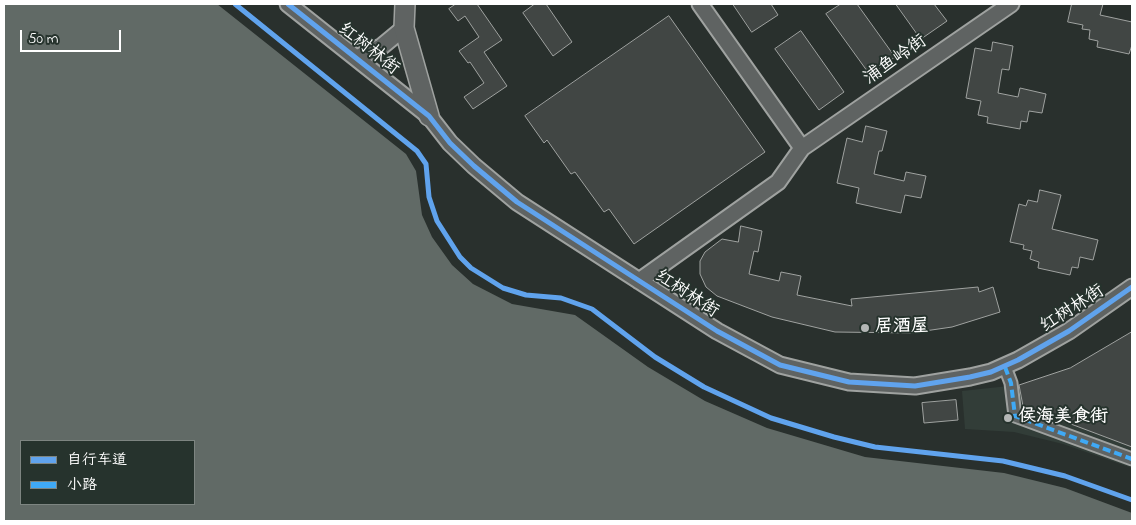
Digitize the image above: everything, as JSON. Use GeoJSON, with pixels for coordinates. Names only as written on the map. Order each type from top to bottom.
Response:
{"type":"FeatureCollection","features":[{"type":"Feature","properties":{"kind":"street","name":"红树林街"},"geometry":{"type":"LineString","coordinates":[[288,4],[429,116],[462,154],[516,202],[717,332],[780,364],[849,382],[915,386],[970,377],[1005,367],[1069,331],[1132,287]]}},
{"type":"Feature","properties":{"kind":"street"},"geometry":{"type":"LineString","coordinates":[[405,4],[404,28],[429,116]]}},
{"type":"Feature","properties":{"kind":"street"},"geometry":{"type":"LineString","coordinates":[[700,4],[802,148]]}},
{"type":"Feature","properties":{"kind":"street","name":"浦鱼岭街"},"geometry":{"type":"LineString","coordinates":[[639,281],[778,182],[802,148],[1011,4]]}},
{"type":"Feature","properties":{"kind":"street"},"geometry":{"type":"LineString","coordinates":[[356,58],[382,47],[404,28]]}},
{"type":"Feature","properties":{"kind":"street"},"geometry":{"type":"LineString","coordinates":[[1005,367],[1010,383],[1015,416],[1132,459]]}},
{"type":"Feature","properties":{"kind":"shaded area"},"geometry":{"type":"Polygon","coordinates":[[[4,4],[217,4],[406,154],[416,171],[422,215],[432,237],[452,265],[473,284],[512,304],[575,315],[648,367],[705,401],[767,428],[865,457],[1004,473],[1065,488],[1132,513],[1132,521],[4,521],[4,4]]]}},
{"type":"Feature","properties":{"kind":"shaded area","name":"侯海美食街"},"geometry":{"type":"Polygon","coordinates":[[[1018,385],[1023,406],[1132,447],[1132,468],[1063,444],[1014,432],[965,429],[962,391],[1018,385]]]}},
{"type":"Feature","properties":{"kind":"building"},"geometry":{"type":"Polygon","coordinates":[[[456,4],[477,4],[502,40],[484,52],[507,86],[473,109],[464,97],[484,83],[470,62],[468,63],[459,51],[479,37],[465,16],[458,21],[449,9],[456,4]]]}},
{"type":"Feature","properties":{"kind":"building"},"geometry":{"type":"Polygon","coordinates":[[[535,4],[546,4],[572,42],[553,56],[523,13],[535,4]]]}},
{"type":"Feature","properties":{"kind":"building"},"geometry":{"type":"Polygon","coordinates":[[[733,4],[771,4],[778,15],[752,32],[733,4]]]}},
{"type":"Feature","properties":{"kind":"building"},"geometry":{"type":"Polygon","coordinates":[[[841,4],[857,4],[895,57],[870,75],[826,14],[841,4]]]}},
{"type":"Feature","properties":{"kind":"building"},"geometry":{"type":"Polygon","coordinates":[[[896,4],[934,4],[947,21],[921,39],[896,4]]]}},
{"type":"Feature","properties":{"kind":"building"},"geometry":{"type":"Polygon","coordinates":[[[1072,4],[1103,4],[1100,15],[1132,22],[1132,45],[1129,54],[1097,47],[1098,41],[1089,39],[1090,30],[1082,29],[1083,25],[1068,22],[1072,4]]]}},
{"type":"Feature","properties":{"kind":"building"},"geometry":{"type":"Polygon","coordinates":[[[669,16],[765,152],[634,244],[609,209],[604,212],[575,172],[571,174],[547,140],[544,143],[525,116],[669,16]]]}},
{"type":"Feature","properties":{"kind":"building"},"geometry":{"type":"Polygon","coordinates":[[[801,31],[844,92],[819,110],[775,49],[801,31]]]}},
{"type":"Feature","properties":{"kind":"building"},"geometry":{"type":"Polygon","coordinates":[[[993,42],[1013,46],[1009,70],[1002,69],[998,93],[1018,97],[1020,88],[1046,94],[1042,113],[1029,111],[1027,122],[1021,121],[1020,129],[987,123],[988,117],[978,115],[981,101],[966,98],[975,48],[991,51],[993,42]]]}},
{"type":"Feature","properties":{"kind":"building"},"geometry":{"type":"Polygon","coordinates":[[[866,126],[887,131],[882,151],[879,151],[874,174],[904,181],[906,172],[926,176],[921,198],[905,195],[901,213],[856,203],[859,188],[837,183],[847,138],[862,142],[866,126]]]}},
{"type":"Feature","properties":{"kind":"building"},"geometry":{"type":"Polygon","coordinates":[[[1040,190],[1061,195],[1052,229],[1098,240],[1093,260],[1080,257],[1078,268],[1072,267],[1070,275],[1038,268],[1039,262],[1030,259],[1032,251],[1023,249],[1024,245],[1010,242],[1019,204],[1026,206],[1028,200],[1037,202],[1040,190]]]}},
{"type":"Feature","properties":{"kind":"building"},"geometry":{"type":"Polygon","coordinates":[[[741,226],[762,231],[758,252],[754,251],[749,274],[779,281],[781,272],[801,276],[797,295],[852,306],[851,299],[978,287],[979,292],[993,287],[1000,312],[952,327],[911,333],[835,332],[772,317],[717,296],[706,287],[700,274],[700,261],[705,252],[722,239],[738,242],[741,226]]]}},
{"type":"Feature","properties":{"kind":"building"},"geometry":{"type":"Polygon","coordinates":[[[1132,332],[1132,447],[1023,406],[1019,385],[1070,368],[1132,332]]]}},
{"type":"Feature","properties":{"kind":"building"},"geometry":{"type":"Polygon","coordinates":[[[956,400],[958,420],[924,423],[922,403],[956,400]]]}},
{"type":"Feature","properties":{"kind":"marked path"},"geometry":{"type":"LineString","coordinates":[[1005,367],[1011,383],[1015,416],[1132,459]]}},
{"type":"Feature","properties":{"kind":"cycle path"},"geometry":{"type":"LineString","coordinates":[[235,4],[417,151],[426,164],[429,197],[437,221],[460,257],[471,268],[503,288],[526,295],[561,298],[592,309],[655,357],[704,387],[771,418],[875,447],[1003,461],[1065,476],[1132,500]]}},
{"type":"Feature","properties":{"kind":"cycle path"},"geometry":{"type":"LineString","coordinates":[[288,4],[429,116],[450,143],[517,202],[717,331],[780,365],[849,382],[915,386],[970,377],[991,372],[1018,360],[1069,331],[1132,287]]}},
{"type":"Feature","properties":{"kind":"place","name":"居酒屋"},"geometry":{"type":"Point","coordinates":[865,328]}},
{"type":"Feature","properties":{"kind":"place","name":"侯海美食街"},"geometry":{"type":"Point","coordinates":[1008,418]}}]}
